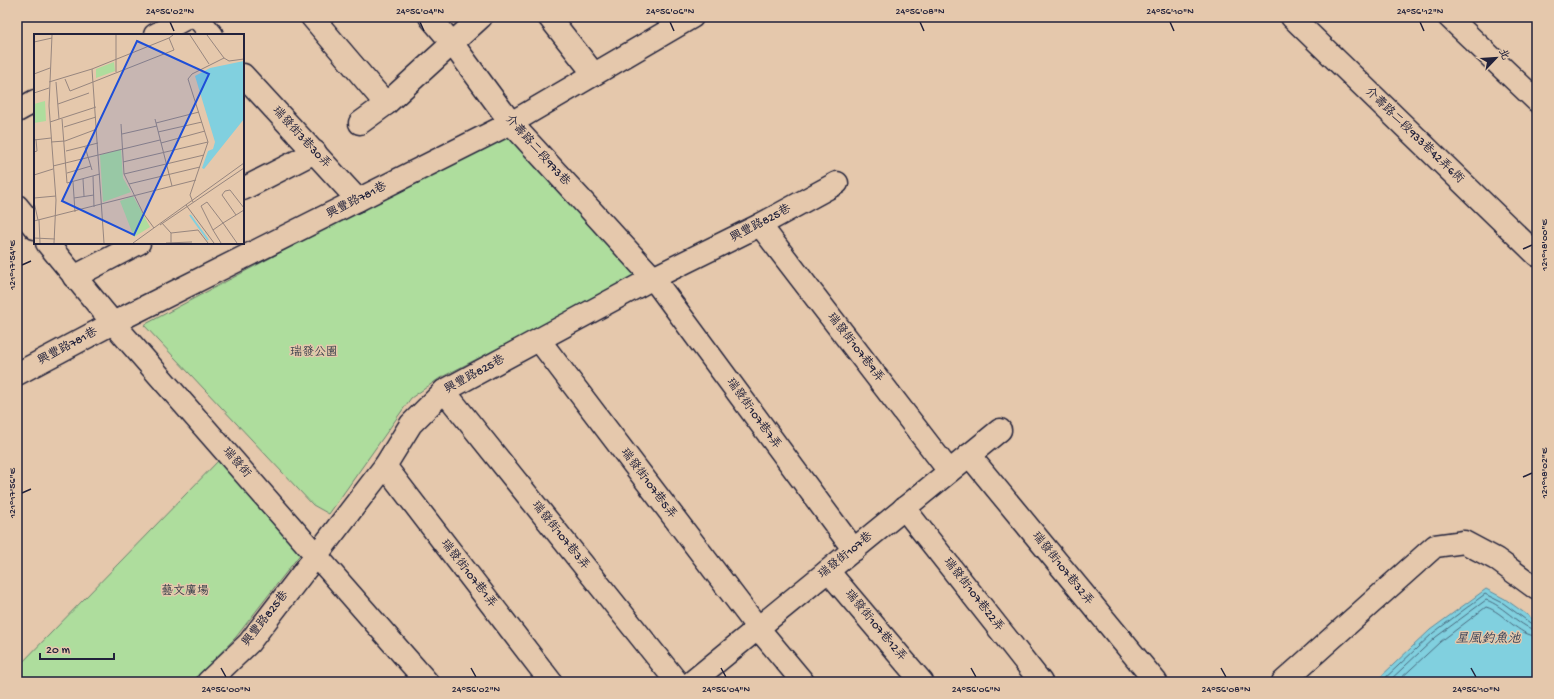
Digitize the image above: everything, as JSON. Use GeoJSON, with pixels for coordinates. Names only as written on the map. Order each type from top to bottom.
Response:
{"type":"FeatureCollection","features":[{"type":"Feature","properties":{"kind":"street"},"geometry":{"type":"LineString","coordinates":[[157,34],[188,17]]}},
{"type":"Feature","properties":{"kind":"street"},"geometry":{"type":"LineString","coordinates":[[197,17],[211,34]]}},
{"type":"Feature","properties":{"kind":"street"},"geometry":{"type":"LineString","coordinates":[[312,17],[386,104]]}},
{"type":"Feature","properties":{"kind":"street","name":"介壽路二段973巷"},"geometry":{"type":"LineString","coordinates":[[430,17],[452,43],[511,123],[653,278]]}},
{"type":"Feature","properties":{"kind":"street"},"geometry":{"type":"LineString","coordinates":[[360,123],[386,104],[481,17]]}},
{"type":"Feature","properties":{"kind":"street"},"geometry":{"type":"LineString","coordinates":[[549,17],[594,74]]}},
{"type":"Feature","properties":{"kind":"street","name":"興豐路781巷"},"geometry":{"type":"LineString","coordinates":[[17,374],[113,323],[511,123],[692,17]]}},
{"type":"Feature","properties":{"kind":"street","name":"介壽路二段933巷42弄6衖"},"geometry":{"type":"LineString","coordinates":[[1292,17],[1537,255]]}},
{"type":"Feature","properties":{"kind":"street"},"geometry":{"type":"LineString","coordinates":[[1449,17],[1537,101]]}},
{"type":"Feature","properties":{"kind":"street","name":"瑞發街3巷30弄"},"geometry":{"type":"LineString","coordinates":[[246,83],[315,152],[358,200]]}},
{"type":"Feature","properties":{"kind":"street"},"geometry":{"type":"LineString","coordinates":[[17,111],[34,102]]}},
{"type":"Feature","properties":{"kind":"street"},"geometry":{"type":"LineString","coordinates":[[244,188],[315,152]]}},
{"type":"Feature","properties":{"kind":"street","name":"興豐路825巷"},"geometry":{"type":"LineString","coordinates":[[208,682],[249,642],[385,466],[411,424],[444,391],[653,278],[760,225],[836,183]]}},
{"type":"Feature","properties":{"kind":"street"},"geometry":{"type":"LineString","coordinates":[[17,206],[34,227]]}},
{"type":"Feature","properties":{"kind":"street","name":"瑞發街107巷9弄"},"geometry":{"type":"LineString","coordinates":[[760,225],[949,471]]}},
{"type":"Feature","properties":{"kind":"street","name":"瑞發街"},"geometry":{"type":"LineString","coordinates":[[48,244],[113,323],[427,682]]}},
{"type":"Feature","properties":{"kind":"street"},"geometry":{"type":"LineString","coordinates":[[74,276],[136,244]]}},
{"type":"Feature","properties":{"kind":"street","name":"瑞發街107巷7弄"},"geometry":{"type":"LineString","coordinates":[[653,278],[854,550]]}},
{"type":"Feature","properties":{"kind":"street","name":"瑞發街107巷5弄"},"geometry":{"type":"LineString","coordinates":[[539,340],[758,628],[803,682]]}},
{"type":"Feature","properties":{"kind":"street","name":"瑞發街107巷3弄"},"geometry":{"type":"LineString","coordinates":[[444,391],[677,682]]}},
{"type":"Feature","properties":{"kind":"street","name":"瑞發街107巷"},"geometry":{"type":"LineString","coordinates":[[692,682],[1000,430]]}},
{"type":"Feature","properties":{"kind":"street","name":"瑞發街107巷32弄"},"geometry":{"type":"LineString","coordinates":[[969,455],[1156,682]]}},
{"type":"Feature","properties":{"kind":"street","name":"瑞發街107巷1弄"},"geometry":{"type":"LineString","coordinates":[[385,466],[551,682]]}},
{"type":"Feature","properties":{"kind":"street","name":"瑞發街107巷22弄"},"geometry":{"type":"LineString","coordinates":[[904,508],[1041,682]]}},
{"type":"Feature","properties":{"kind":"street"},"geometry":{"type":"LineString","coordinates":[[1283,682],[1435,546],[1464,542],[1496,559],[1537,589]]}},
{"type":"Feature","properties":{"kind":"street","name":"瑞發街107巷12弄"},"geometry":{"type":"LineString","coordinates":[[828,571],[922,682]]}},
{"type":"Feature","properties":{"kind":"green space","name":"瑞發公園"},"geometry":{"type":"Polygon","coordinates":[[[507,132],[636,277],[440,378],[411,398],[329,514],[313,505],[144,325],[507,132]]]}},
{"type":"Feature","properties":{"kind":"green space","name":"藝文廣場"},"geometry":{"type":"Polygon","coordinates":[[[220,459],[305,548],[236,637],[208,666],[198,682],[17,682],[17,668],[220,459]]]}},
{"type":"Feature","properties":{"kind":"water","name":"星風釣魚池"},"geometry":{"type":"Polygon","coordinates":[[[1486,589],[1505,599],[1537,622],[1537,682],[1375,682],[1430,630],[1486,589]]]}}]}
